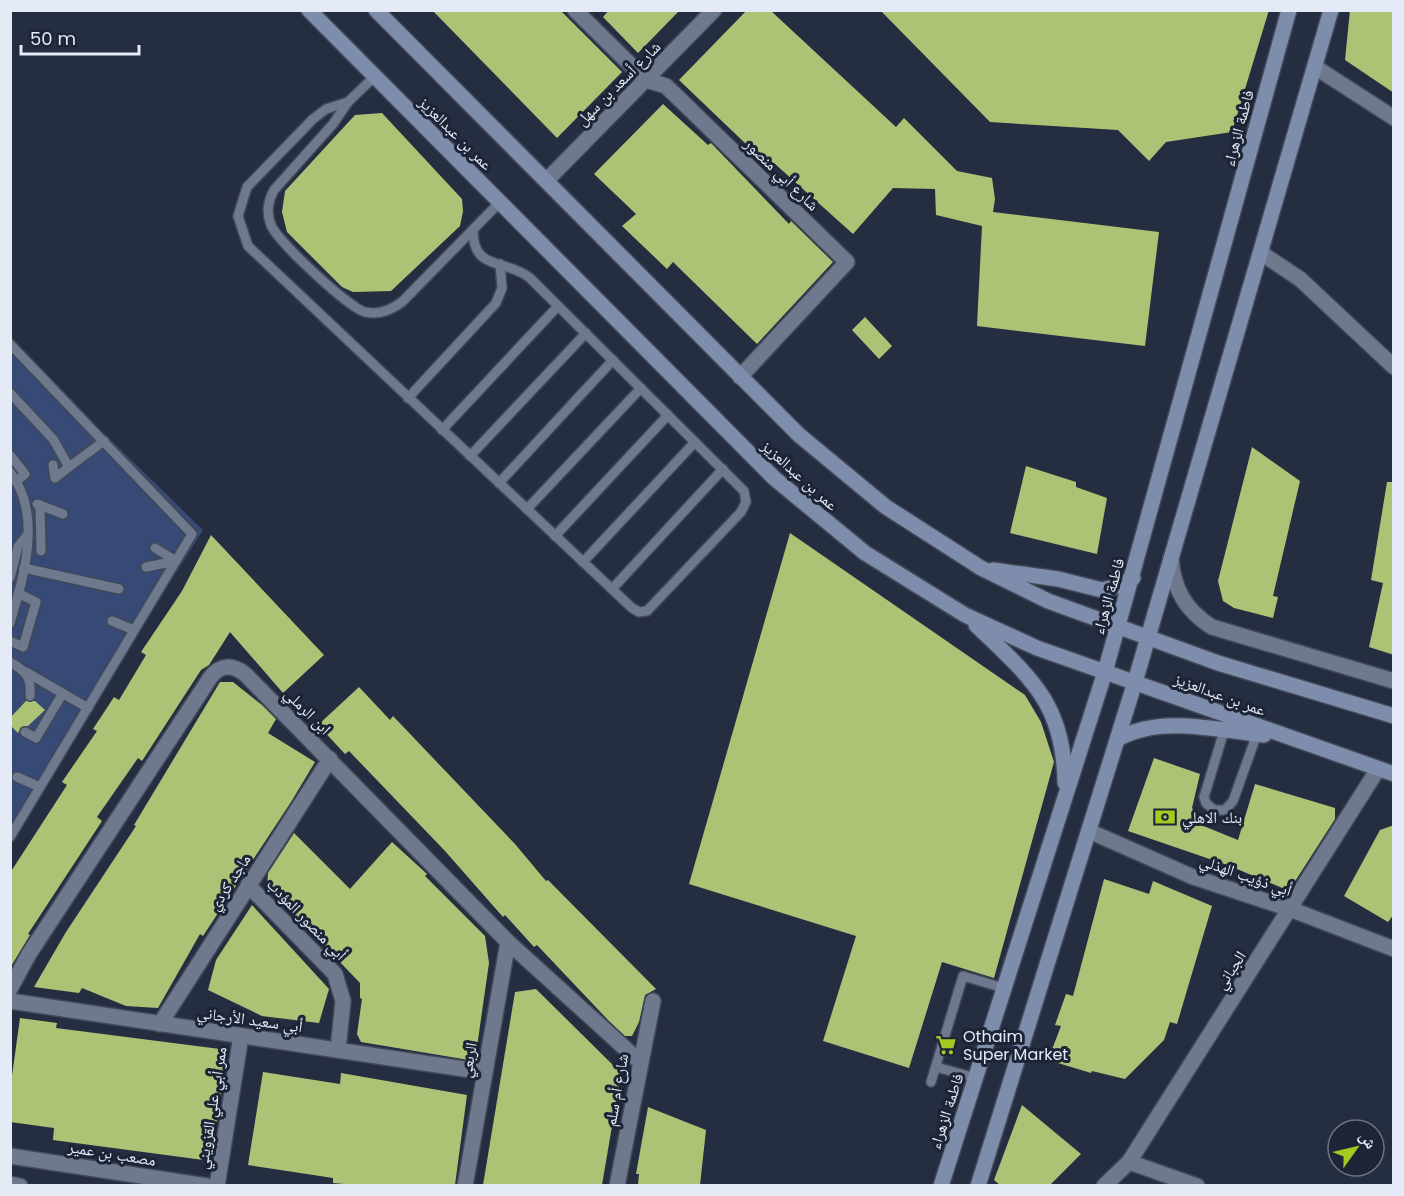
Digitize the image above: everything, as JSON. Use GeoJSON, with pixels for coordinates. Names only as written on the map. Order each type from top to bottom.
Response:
{"type":"FeatureCollection","features":[{"type":"Feature","properties":{"kind":"main road","name":"عمر بن عبدالعزيز"},"geometry":{"type":"LineString","coordinates":[[309,10],[803,504],[865,553],[966,615],[1037,648],[1394,774]]}},
{"type":"Feature","properties":{"kind":"main road","name":"فاطمة الزهراء"},"geometry":{"type":"LineString","coordinates":[[941,1185],[1105,672],[1289,10]]}},
{"type":"Feature","properties":{"kind":"main road"},"geometry":{"type":"LineString","coordinates":[[978,1185],[1118,739],[1331,10]]}},
{"type":"Feature","properties":{"kind":"main road","name":"عمر بن عبدالعزيز"},"geometry":{"type":"LineString","coordinates":[[376,11],[799,435],[856,484],[917,529],[981,568],[1048,601],[1218,663],[1394,716]]}},
{"type":"Feature","properties":{"kind":"main road"},"geometry":{"type":"LineString","coordinates":[[981,568],[1050,578],[1102,590],[1118,586],[1132,578]]}},
{"type":"Feature","properties":{"kind":"main road"},"geometry":{"type":"LineString","coordinates":[[966,615],[1022,669],[1042,694],[1062,740],[1066,795]]}},
{"type":"Feature","properties":{"kind":"main road"},"geometry":{"type":"LineString","coordinates":[[1118,739],[1135,730],[1155,726],[1287,737]]}},
{"type":"Feature","properties":{"kind":"street","name":"شارع أبي منصور"},"geometry":{"type":"LineString","coordinates":[[575,10],[646,80],[666,86],[847,261],[740,377]]}},
{"type":"Feature","properties":{"kind":"street","name":"شارع أسعد بن سهل"},"geometry":{"type":"LineString","coordinates":[[547,180],[714,10]]}},
{"type":"Feature","properties":{"kind":"street"},"geometry":{"type":"LineString","coordinates":[[1315,67],[1394,118]]}},
{"type":"Feature","properties":{"kind":"street"},"geometry":{"type":"LineString","coordinates":[[1261,254],[1300,279],[1394,367]]}},
{"type":"Feature","properties":{"kind":"street"},"geometry":{"type":"LineString","coordinates":[[1171,558],[1176,585],[1182,598],[1200,619],[1212,627],[1394,681]]}},
{"type":"Feature","properties":{"kind":"street","name":"ابن الرملي"},"geometry":{"type":"LineString","coordinates":[[10,989],[29,954],[214,672],[227,667],[240,670],[508,942],[639,1061]]}},
{"type":"Feature","properties":{"kind":"street","name":"ماجد كردي"},"geometry":{"type":"LineString","coordinates":[[160,1024],[330,759]]}},
{"type":"Feature","properties":{"kind":"street","name":"الجباني"},"geometry":{"type":"LineString","coordinates":[[1104,1185],[1129,1162],[1378,769]]}},
{"type":"Feature","properties":{"kind":"street","name":"أبي ذؤيب الهذلي"},"geometry":{"type":"LineString","coordinates":[[1089,831],[1193,877],[1290,909],[1394,949]]}},
{"type":"Feature","properties":{"kind":"street","name":"أبي منصور المؤدب"},"geometry":{"type":"LineString","coordinates":[[248,885],[335,974],[343,1001],[338,1050]]}},
{"type":"Feature","properties":{"kind":"street","name":"الربعي"},"geometry":{"type":"LineString","coordinates":[[465,1185],[508,942]]}},
{"type":"Feature","properties":{"kind":"street","name":"أبي سعيد الأرجاني"},"geometry":{"type":"LineString","coordinates":[[10,1000],[484,1072]]}},
{"type":"Feature","properties":{"kind":"street","name":"شارع أم سلم"},"geometry":{"type":"LineString","coordinates":[[617,1185],[639,1061],[653,1001]]}},
{"type":"Feature","properties":{"kind":"street","name":"ممر أبي علي القزويني"},"geometry":{"type":"LineString","coordinates":[[217,1185],[241,1036]]}},
{"type":"Feature","properties":{"kind":"street","name":"مصعب بن عمير"},"geometry":{"type":"LineString","coordinates":[[10,1156],[155,1182],[207,1185]]}},
{"type":"Feature","properties":{"kind":"street"},"geometry":{"type":"LineString","coordinates":[[1129,1162],[1197,1185]]}},
{"type":"Feature","properties":{"kind":"street"},"geometry":{"type":"LineString","coordinates":[[10,1184],[20,1185]]}},
{"type":"Feature","properties":{"kind":"lane"},"geometry":{"type":"LineString","coordinates":[[374,77],[348,102],[333,124],[274,190],[270,199],[268,217],[280,239],[350,305],[358,310],[376,313],[395,307],[403,301],[500,203]]}},
{"type":"Feature","properties":{"kind":"lane"},"geometry":{"type":"LineString","coordinates":[[348,102],[326,109],[313,119],[247,187],[239,206],[240,227],[248,246],[612,589],[635,610],[646,611],[741,512],[746,502],[744,490],[524,273],[489,262],[479,255],[473,244],[473,230]]}},
{"type":"Feature","properties":{"kind":"lane"},"geometry":{"type":"LineString","coordinates":[[408,398],[496,303],[502,288],[500,264]]}},
{"type":"Feature","properties":{"kind":"lane"},"geometry":{"type":"LineString","coordinates":[[442,430],[558,306]]}},
{"type":"Feature","properties":{"kind":"lane"},"geometry":{"type":"LineString","coordinates":[[470,456],[586,333]]}},
{"type":"Feature","properties":{"kind":"lane"},"geometry":{"type":"LineString","coordinates":[[10,344],[192,534],[12,833]]}},
{"type":"Feature","properties":{"kind":"lane"},"geometry":{"type":"LineString","coordinates":[[499,483],[613,360]]}},
{"type":"Feature","properties":{"kind":"lane"},"geometry":{"type":"LineString","coordinates":[[527,509],[641,388]]}},
{"type":"Feature","properties":{"kind":"lane"},"geometry":{"type":"LineString","coordinates":[[10,393],[53,439],[69,467]]}},
{"type":"Feature","properties":{"kind":"lane"},"geometry":{"type":"LineString","coordinates":[[555,536],[668,415]]}},
{"type":"Feature","properties":{"kind":"lane"},"geometry":{"type":"LineString","coordinates":[[54,465],[56,478],[104,441]]}},
{"type":"Feature","properties":{"kind":"lane"},"geometry":{"type":"LineString","coordinates":[[583,562],[695,442]]}},
{"type":"Feature","properties":{"kind":"lane"},"geometry":{"type":"LineString","coordinates":[[10,454],[25,474],[17,481]]}},
{"type":"Feature","properties":{"kind":"lane"},"geometry":{"type":"LineString","coordinates":[[612,589],[723,469]]}},
{"type":"Feature","properties":{"kind":"lane"},"geometry":{"type":"LineString","coordinates":[[10,472],[17,481],[26,504],[28,533],[24,568],[10,623]]}},
{"type":"Feature","properties":{"kind":"lane"},"geometry":{"type":"LineString","coordinates":[[26,504],[40,504],[63,514]]}},
{"type":"Feature","properties":{"kind":"lane"},"geometry":{"type":"LineString","coordinates":[[26,549],[44,551],[40,504]]}},
{"type":"Feature","properties":{"kind":"lane"},"geometry":{"type":"LineString","coordinates":[[10,578],[18,547],[28,533]]}},
{"type":"Feature","properties":{"kind":"lane"},"geometry":{"type":"LineString","coordinates":[[155,548],[176,561]]}},
{"type":"Feature","properties":{"kind":"lane"},"geometry":{"type":"LineString","coordinates":[[146,567],[176,561]]}},
{"type":"Feature","properties":{"kind":"lane"},"geometry":{"type":"LineString","coordinates":[[24,568],[119,589]]}},
{"type":"Feature","properties":{"kind":"lane"},"geometry":{"type":"LineString","coordinates":[[10,641],[23,647],[36,602],[18,593]]}},
{"type":"Feature","properties":{"kind":"lane"},"geometry":{"type":"LineString","coordinates":[[112,621],[134,630]]}},
{"type":"Feature","properties":{"kind":"lane"},"geometry":{"type":"LineString","coordinates":[[10,662],[88,708]]}},
{"type":"Feature","properties":{"kind":"lane"},"geometry":{"type":"LineString","coordinates":[[26,672],[32,682],[30,696]]}},
{"type":"Feature","properties":{"kind":"lane"},"geometry":{"type":"LineString","coordinates":[[26,732],[36,738],[63,693]]}},
{"type":"Feature","properties":{"kind":"lane"},"geometry":{"type":"LineString","coordinates":[[1224,731],[1204,797],[1206,803],[1214,810],[1226,810],[1230,806],[1257,734]]}},
{"type":"Feature","properties":{"kind":"lane"},"geometry":{"type":"LineString","coordinates":[[17,777],[40,787]]}},
{"type":"Feature","properties":{"kind":"lane"},"geometry":{"type":"LineString","coordinates":[[931,1082],[963,976],[1004,988]]}},
{"type":"Feature","properties":{"kind":"lane"},"geometry":{"type":"LineString","coordinates":[[936,1067],[976,1078]]}},
{"type":"Feature","properties":{"kind":"shaded area"},"geometry":{"type":"Polygon","coordinates":[[[11,343],[203,530],[11,835],[11,343]]]}},
{"type":"Feature","properties":{"kind":"building"},"geometry":{"type":"Polygon","coordinates":[[[432,10],[560,10],[622,72],[557,138],[432,10]]]}},
{"type":"Feature","properties":{"kind":"building"},"geometry":{"type":"Polygon","coordinates":[[[609,10],[680,10],[638,53],[603,17],[609,10]]]}},
{"type":"Feature","properties":{"kind":"building"},"geometry":{"type":"Polygon","coordinates":[[[747,10],[770,10],[896,127],[904,118],[957,171],[992,178],[995,199],[993,212],[1159,232],[1145,346],[977,326],[982,226],[936,215],[935,189],[893,188],[853,234],[774,163],[770,167],[679,80],[747,10]]]}},
{"type":"Feature","properties":{"kind":"building"},"geometry":{"type":"Polygon","coordinates":[[[880,10],[1269,10],[1232,132],[1166,142],[1149,161],[1118,130],[990,122],[880,10]]]}},
{"type":"Feature","properties":{"kind":"building"},"geometry":{"type":"Polygon","coordinates":[[[1350,10],[1394,10],[1394,93],[1345,60],[1350,10]]]}},
{"type":"Feature","properties":{"kind":"building"},"geometry":{"type":"Polygon","coordinates":[[[663,104],[708,145],[711,143],[789,224],[791,221],[833,262],[757,344],[673,262],[667,269],[622,226],[636,214],[594,174],[663,104]]]}},
{"type":"Feature","properties":{"kind":"building"},"geometry":{"type":"Polygon","coordinates":[[[382,113],[462,199],[463,211],[460,226],[391,291],[353,292],[342,287],[287,232],[282,212],[285,191],[355,115],[382,113]]]}},
{"type":"Feature","properties":{"kind":"building"},"geometry":{"type":"Polygon","coordinates":[[[865,317],[892,346],[879,359],[852,330],[865,317]]]}},
{"type":"Feature","properties":{"kind":"building"},"geometry":{"type":"Polygon","coordinates":[[[1252,447],[1300,481],[1273,596],[1278,597],[1273,618],[1234,608],[1223,601],[1218,581],[1252,447]]]}},
{"type":"Feature","properties":{"kind":"building"},"geometry":{"type":"Polygon","coordinates":[[[1026,466],[1076,482],[1076,487],[1107,498],[1097,554],[1010,533],[1026,466]]]}},
{"type":"Feature","properties":{"kind":"building"},"geometry":{"type":"Polygon","coordinates":[[[1387,482],[1394,482],[1394,655],[1369,647],[1383,583],[1371,580],[1387,482]]]}},
{"type":"Feature","properties":{"kind":"building"},"geometry":{"type":"Polygon","coordinates":[[[790,533],[1025,695],[1041,722],[1054,762],[994,978],[942,962],[909,1068],[823,1041],[856,936],[689,884],[790,533]]]}},
{"type":"Feature","properties":{"kind":"building"},"geometry":{"type":"Polygon","coordinates":[[[211,535],[324,655],[283,693],[230,632],[209,665],[201,670],[142,761],[138,758],[97,817],[102,821],[28,934],[30,935],[10,968],[10,873],[67,785],[62,782],[97,731],[93,729],[114,697],[119,700],[146,655],[141,652],[182,591],[211,535]]]}},
{"type":"Feature","properties":{"kind":"building"},"geometry":{"type":"Polygon","coordinates":[[[220,682],[233,682],[262,705],[276,719],[268,733],[315,762],[291,802],[203,936],[200,934],[158,1008],[126,1006],[82,988],[79,993],[34,987],[66,932],[136,826],[134,825],[220,682]]]}},
{"type":"Feature","properties":{"kind":"building"},"geometry":{"type":"Polygon","coordinates":[[[359,687],[390,720],[393,716],[515,844],[546,881],[548,880],[656,989],[645,995],[639,1022],[632,1036],[625,1036],[537,945],[534,947],[505,915],[503,917],[445,851],[349,751],[345,754],[318,725],[359,687]]]}},
{"type":"Feature","properties":{"kind":"building"},"geometry":{"type":"Polygon","coordinates":[[[26,701],[35,701],[45,710],[28,726],[21,727],[18,733],[10,725],[10,718],[26,701]]]}},
{"type":"Feature","properties":{"kind":"building"},"geometry":{"type":"Polygon","coordinates":[[[1154,758],[1200,774],[1192,808],[1201,825],[1238,840],[1255,784],[1335,808],[1335,819],[1292,886],[1287,890],[1230,866],[1128,831],[1154,758]]]}},
{"type":"Feature","properties":{"kind":"building"},"geometry":{"type":"Polygon","coordinates":[[[1394,825],[1394,914],[1388,922],[1344,896],[1380,830],[1394,825]]]}},
{"type":"Feature","properties":{"kind":"building"},"geometry":{"type":"Polygon","coordinates":[[[294,833],[350,889],[392,842],[427,874],[425,876],[485,936],[489,963],[475,1061],[361,1042],[357,1034],[362,999],[360,998],[360,983],[267,886],[268,873],[294,833]]]}},
{"type":"Feature","properties":{"kind":"building"},"geometry":{"type":"Polygon","coordinates":[[[1104,879],[1149,894],[1153,881],[1212,906],[1177,1024],[1170,1022],[1164,1040],[1125,1079],[1092,1071],[1091,1073],[1048,1060],[1061,1026],[1055,1025],[1066,994],[1073,996],[1104,879]]]}},
{"type":"Feature","properties":{"kind":"building"},"geometry":{"type":"Polygon","coordinates":[[[252,905],[329,989],[319,1023],[262,1016],[208,990],[216,960],[252,905]]]}},
{"type":"Feature","properties":{"kind":"building"},"geometry":{"type":"Polygon","coordinates":[[[536,989],[621,1073],[602,1185],[483,1185],[515,992],[536,989]]]}},
{"type":"Feature","properties":{"kind":"building"},"geometry":{"type":"Polygon","coordinates":[[[20,1018],[57,1023],[56,1028],[220,1049],[226,1057],[211,1161],[53,1140],[54,1128],[10,1122],[10,1090],[20,1018]]]}},
{"type":"Feature","properties":{"kind":"building"},"geometry":{"type":"Polygon","coordinates":[[[263,1072],[340,1084],[341,1073],[467,1095],[455,1185],[333,1183],[333,1178],[248,1165],[263,1072]]]}},
{"type":"Feature","properties":{"kind":"building"},"geometry":{"type":"Polygon","coordinates":[[[1022,1105],[1081,1154],[1050,1185],[1000,1185],[994,1180],[1022,1105]]]}},
{"type":"Feature","properties":{"kind":"building"},"geometry":{"type":"Polygon","coordinates":[[[648,1107],[706,1130],[700,1185],[638,1185],[639,1174],[636,1174],[648,1107]]]}},
{"type":"Feature","properties":{"kind":"place","name":"بنك الاهلي"},"geometry":{"type":"Point","coordinates":[1165,817]}},
{"type":"Feature","properties":{"kind":"place","name":"Othaim Super Market"},"geometry":{"type":"Point","coordinates":[946,1045]}}]}
